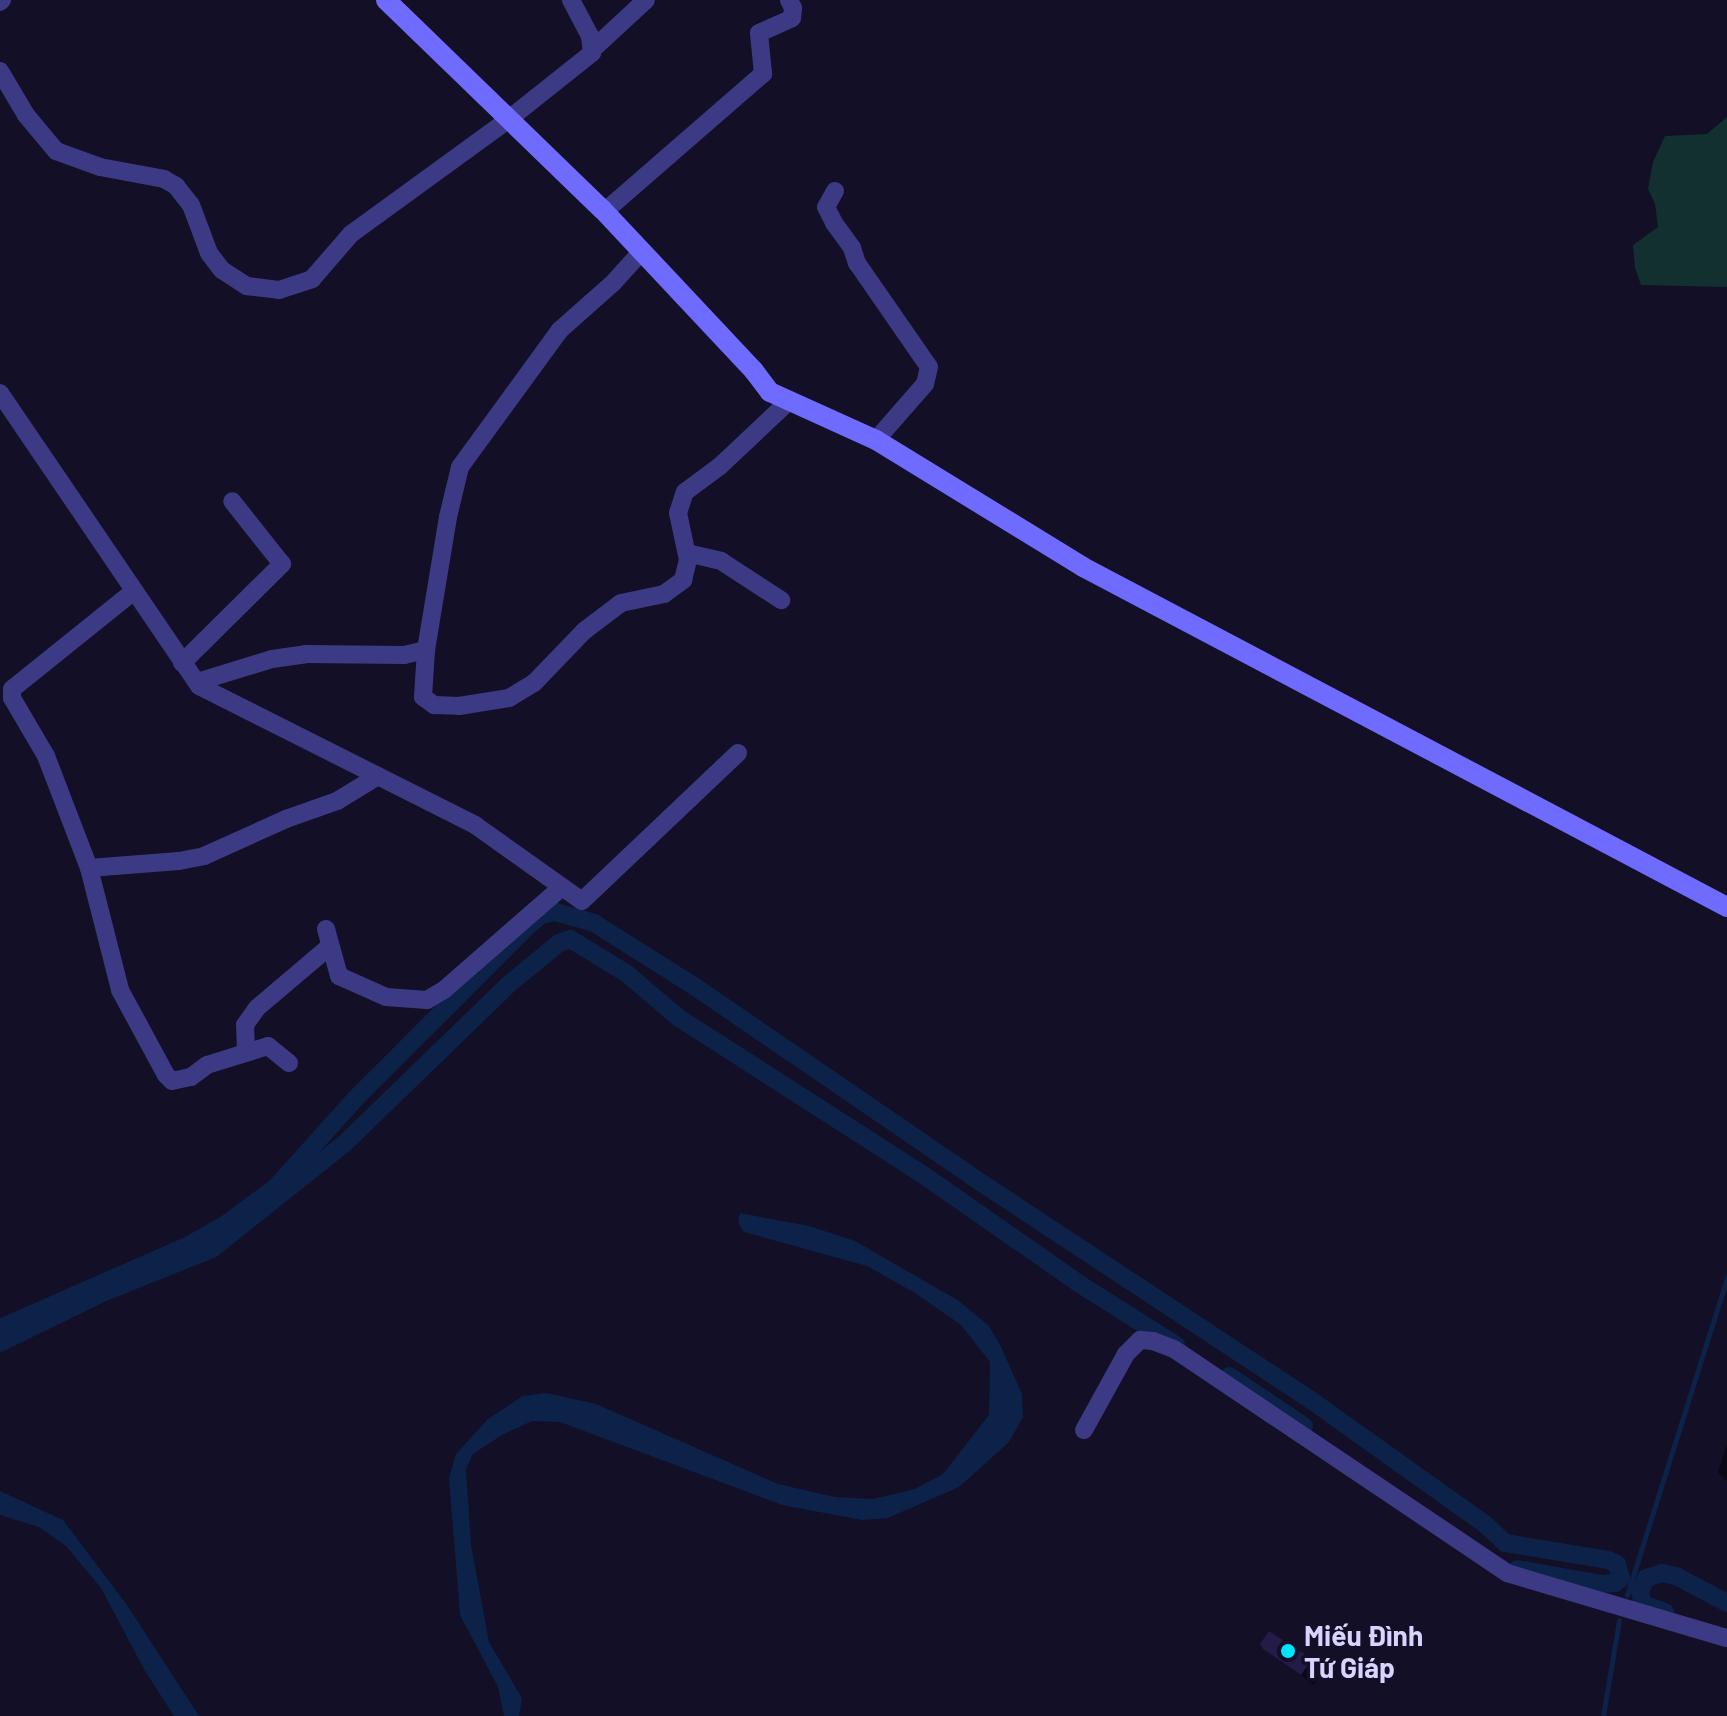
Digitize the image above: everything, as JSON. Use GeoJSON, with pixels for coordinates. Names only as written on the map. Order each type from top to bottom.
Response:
{"type":"FeatureCollection","features":[{"type":"Feature","properties":{"kind":"street"},"geometry":{"type":"LineString","coordinates":[[386,0],[604,212],[754,371],[770,392],[876,440],[1083,567],[1727,907]]}},
{"type":"Feature","properties":{"kind":"street"},"geometry":{"type":"LineString","coordinates":[[571,0],[590,36],[593,49]]}},
{"type":"Feature","properties":{"kind":"street"},"geometry":{"type":"LineString","coordinates":[[0,71],[26,115],[56,151],[90,164],[164,179],[176,186],[191,205],[209,253],[222,270],[247,286],[279,290],[312,279],[351,234],[509,119],[646,0]]}},
{"type":"Feature","properties":{"kind":"street"},"geometry":{"type":"LineString","coordinates":[[604,212],[763,74],[759,33],[792,18],[794,14],[789,0]]}},
{"type":"Feature","properties":{"kind":"street"},"geometry":{"type":"LineString","coordinates":[[835,191],[826,207],[834,223],[929,367],[925,384],[876,440]]}},
{"type":"Feature","properties":{"kind":"street"},"geometry":{"type":"LineString","coordinates":[[642,251],[613,283],[560,330],[460,467],[448,517],[426,650],[423,697],[434,705],[459,706],[509,698],[534,683],[584,631],[621,603],[664,594],[683,580],[687,553],[678,513],[685,492],[720,466],[788,402]]}},
{"type":"Feature","properties":{"kind":"street"},"geometry":{"type":"LineString","coordinates":[[0,393],[197,682],[475,825],[582,901],[738,753]]}},
{"type":"Feature","properties":{"kind":"street"},"geometry":{"type":"LineString","coordinates":[[182,663],[282,564],[232,501]]}},
{"type":"Feature","properties":{"kind":"street"},"geometry":{"type":"LineString","coordinates":[[687,553],[721,561],[781,600]]}},
{"type":"Feature","properties":{"kind":"street"},"geometry":{"type":"LineString","coordinates":[[134,591],[12,689],[12,698],[46,756],[89,868],[120,990],[166,1075],[172,1081],[191,1077],[207,1065],[268,1046],[289,1063]]}},
{"type":"Feature","properties":{"kind":"street"},"geometry":{"type":"LineString","coordinates":[[197,682],[272,659],[404,655],[426,650]]}},
{"type":"Feature","properties":{"kind":"street"},"geometry":{"type":"LineString","coordinates":[[89,868],[204,856],[274,824],[337,801],[378,776]]}},
{"type":"Feature","properties":{"kind":"street"},"geometry":{"type":"LineString","coordinates":[[246,1052],[245,1025],[257,1008],[327,938],[339,976],[386,997],[427,1000],[445,989],[562,887]]}},
{"type":"Feature","properties":{"kind":"street"},"geometry":{"type":"LineString","coordinates":[[1084,1430],[1126,1354],[1140,1340],[1153,1341],[1174,1349],[1507,1573],[1727,1638]]}},
{"type":"Feature","properties":{"kind":"green space"},"geometry":{"type":"Polygon","coordinates":[[[1727,117],[1727,287],[1641,285],[1635,268],[1633,245],[1658,227],[1655,204],[1648,189],[1653,162],[1665,136],[1707,134],[1727,117]]]}},
{"type":"Feature","properties":{"kind":"water"},"geometry":{"type":"Polygon","coordinates":[[[740,1213],[809,1226],[855,1241],[959,1301],[989,1326],[1001,1347],[1022,1394],[1023,1417],[1009,1442],[959,1487],[888,1518],[862,1520],[782,1505],[560,1422],[532,1421],[502,1435],[473,1454],[466,1469],[471,1545],[489,1642],[522,1698],[519,1716],[504,1716],[498,1687],[460,1615],[449,1478],[456,1454],[488,1419],[523,1396],[546,1393],[596,1404],[778,1484],[835,1497],[873,1499],[915,1489],[943,1474],[989,1415],[990,1362],[961,1325],[915,1293],[867,1266],[744,1232],[738,1222],[740,1213]]]}},
{"type":"Feature","properties":{"kind":"water"},"geometry":{"type":"Polygon","coordinates":[[[0,1491],[63,1520],[127,1605],[199,1716],[174,1716],[145,1671],[101,1588],[66,1546],[39,1527],[0,1515],[0,1491]]]}},
{"type":"Feature","properties":{"kind":"building"},"geometry":{"type":"Polygon","coordinates":[[[1269,1631],[1312,1659],[1301,1675],[1263,1649],[1260,1644],[1269,1631]]]}},
{"type":"Feature","properties":{"kind":"waterway"},"geometry":{"type":"LineString","coordinates":[[0,1328],[189,1245],[226,1224],[276,1187],[355,1099],[530,924],[541,915],[556,912],[594,923],[691,984],[971,1176],[1315,1403],[1486,1525],[1505,1543],[1608,1560],[1617,1564],[1621,1578],[1615,1583],[1602,1584],[1517,1569]]}},
{"type":"Feature","properties":{"kind":"waterway"},"geometry":{"type":"LineString","coordinates":[[0,1343],[100,1294],[212,1249],[344,1144],[509,984],[559,943],[570,939],[626,973],[679,1018],[922,1174],[1078,1283],[1176,1345]]}},
{"type":"Feature","properties":{"kind":"waterway"},"geometry":{"type":"LineString","coordinates":[[1627,1595],[1727,1277]]}},
{"type":"Feature","properties":{"kind":"waterway"},"geometry":{"type":"LineString","coordinates":[[1229,1376],[1304,1426]]}},
{"type":"Feature","properties":{"kind":"waterway"},"geometry":{"type":"LineString","coordinates":[[1665,1612],[1643,1604],[1640,1592],[1646,1578],[1662,1573],[1676,1576],[1727,1603]]}},
{"type":"Feature","properties":{"kind":"waterway"},"geometry":{"type":"LineString","coordinates":[[1603,1716],[1619,1620]]}},
{"type":"Feature","properties":{"kind":"place","name":"Miếu Đình Tứ Giáp"},"geometry":{"type":"Point","coordinates":[1288,1651]}}]}
